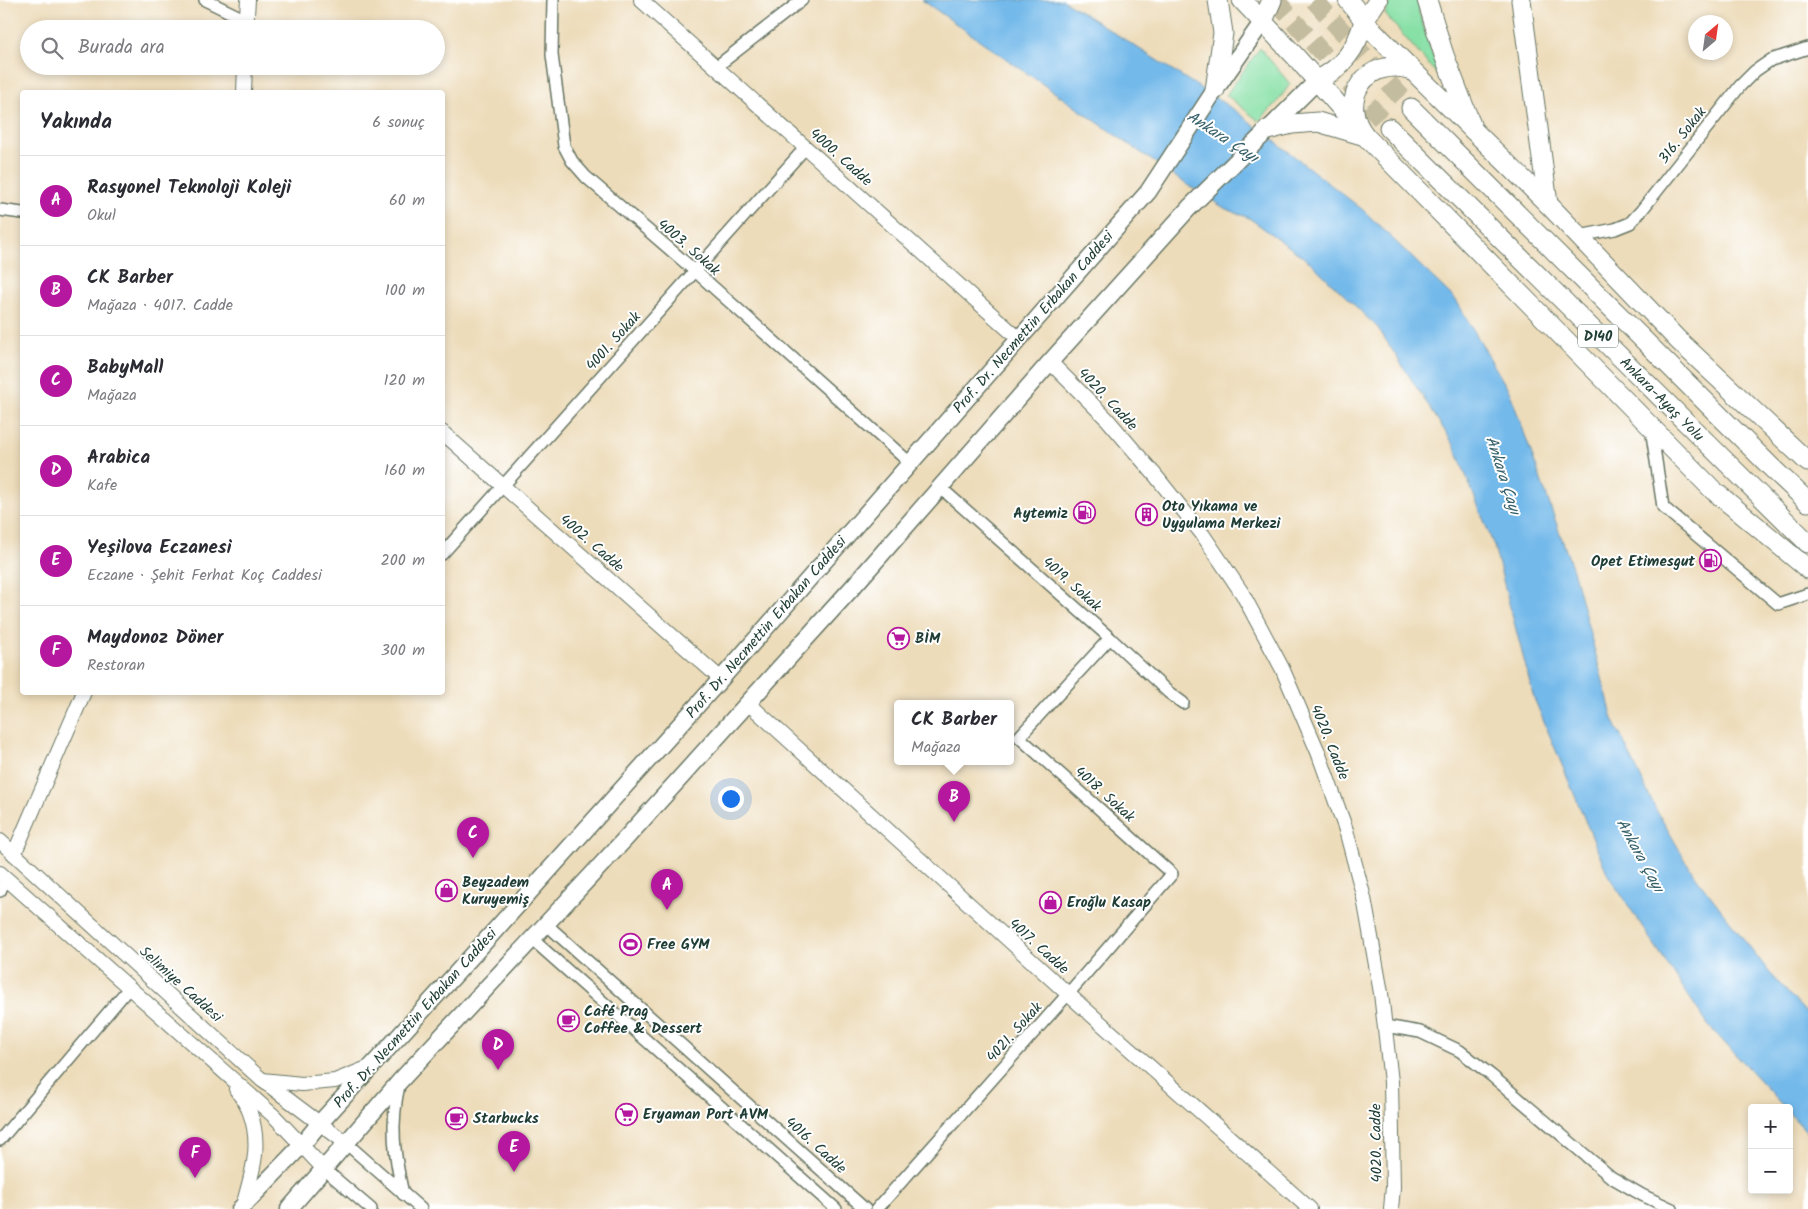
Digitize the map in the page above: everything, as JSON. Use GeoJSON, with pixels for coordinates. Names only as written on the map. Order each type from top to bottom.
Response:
{"type":"FeatureCollection","features":[{"type":"Feature","properties":{"kind":"highway"},"geometry":{"type":"LineString","coordinates":[[1215,90],[1223,33],[1218,0]]}},
{"type":"Feature","properties":{"kind":"highway"},"geometry":{"type":"LineString","coordinates":[[1242,0],[1318,80],[1366,137],[1651,428],[1713,490],[1808,569]]}},
{"type":"Feature","properties":{"kind":"highway"},"geometry":{"type":"LineString","coordinates":[[1263,21],[1272,0]]}},
{"type":"Feature","properties":{"kind":"highway"},"geometry":{"type":"LineString","coordinates":[[1348,0],[1364,21],[1548,204],[1678,340],[1808,462]]}},
{"type":"Feature","properties":{"kind":"highway"},"geometry":{"type":"LineString","coordinates":[[1427,0],[1444,55],[1473,130]]}},
{"type":"Feature","properties":{"kind":"highway"},"geometry":{"type":"LineString","coordinates":[[1521,0],[1548,204]]}},
{"type":"Feature","properties":{"kind":"highway"},"geometry":{"type":"LineString","coordinates":[[1318,80],[1335,70],[1349,56],[1358,39],[1364,21]]}},
{"type":"Feature","properties":{"kind":"highway"},"geometry":{"type":"LineString","coordinates":[[1366,137],[1356,121],[1353,111],[1356,92],[1360,84],[1375,71],[1384,68],[1394,66],[1412,70]]}},
{"type":"Feature","properties":{"kind":"highway","name":"Ankara-Ayaş Yolu"},"geometry":{"type":"LineString","coordinates":[[1411,108],[1808,502]]}},
{"type":"Feature","properties":{"kind":"highway"},"geometry":{"type":"LineString","coordinates":[[1267,130],[1292,124],[1318,122],[1366,137]]}},
{"type":"Feature","properties":{"kind":"highway","name":"Ankara-Ayaş Yolu"},"geometry":{"type":"LineString","coordinates":[[1389,128],[1808,544]]}},
{"type":"Feature","properties":{"kind":"main road"},"geometry":{"type":"LineString","coordinates":[[1364,21],[1378,0]]}},
{"type":"Feature","properties":{"kind":"main road","name":"Prof. Dr. Necmettin Erbakan Caddesi"},"geometry":{"type":"LineString","coordinates":[[242,1207],[302,1145],[721,679],[1148,192],[1263,21]]}},
{"type":"Feature","properties":{"kind":"main road","name":"Prof. Dr. Necmettin Erbakan Caddesi"},"geometry":{"type":"LineString","coordinates":[[289,1209],[400,1081],[748,703],[1189,208],[1318,80]]}},
{"type":"Feature","properties":{"kind":"street"},"geometry":{"type":"LineString","coordinates":[[206,0],[238,20]]}},
{"type":"Feature","properties":{"kind":"street"},"geometry":{"type":"LineString","coordinates":[[246,20],[248,0]]}},
{"type":"Feature","properties":{"kind":"street","name":"4003. Sokak"},"geometry":{"type":"LineString","coordinates":[[553,0],[552,55],[564,146],[572,161],[586,176],[910,463]]}},
{"type":"Feature","properties":{"kind":"street","name":"4000. Cadde"},"geometry":{"type":"LineString","coordinates":[[641,0],[1018,338]]}},
{"type":"Feature","properties":{"kind":"street"},"geometry":{"type":"LineString","coordinates":[[716,67],[802,0]]}},
{"type":"Feature","properties":{"kind":"street","name":"316. Sokak"},"geometry":{"type":"LineString","coordinates":[[1579,236],[1615,229],[1630,223],[1740,86],[1755,71],[1771,60],[1808,48]]}},
{"type":"Feature","properties":{"kind":"street"},"geometry":{"type":"LineString","coordinates":[[244,90],[245,75]]}},
{"type":"Feature","properties":{"kind":"street","name":"4001. Sokak"},"geometry":{"type":"LineString","coordinates":[[445,551],[806,148]]}},
{"type":"Feature","properties":{"kind":"street"},"geometry":{"type":"LineString","coordinates":[[0,210],[20,213]]}},
{"type":"Feature","properties":{"kind":"street","name":"4020. Cadde"},"geometry":{"type":"LineString","coordinates":[[1050,362],[1107,419],[1156,476],[1203,536],[1242,593],[1282,668],[1318,752],[1346,830],[1364,898],[1381,993],[1391,1082],[1394,1187],[1391,1209]]}},
{"type":"Feature","properties":{"kind":"street"},"geometry":{"type":"LineString","coordinates":[[1651,428],[1663,507],[1778,604],[1808,594]]}},
{"type":"Feature","properties":{"kind":"street","name":"4002. Cadde"},"geometry":{"type":"LineString","coordinates":[[445,435],[721,679]]}},
{"type":"Feature","properties":{"kind":"street","name":"4019. Sokak"},"geometry":{"type":"LineString","coordinates":[[941,488],[1168,692],[1183,703]]}},
{"type":"Feature","properties":{"kind":"street","name":"4018. Sokak"},"geometry":{"type":"LineString","coordinates":[[1110,638],[1019,737],[1172,874]]}},
{"type":"Feature","properties":{"kind":"street"},"geometry":{"type":"LineString","coordinates":[[14,854],[83,695]]}},
{"type":"Feature","properties":{"kind":"street","name":"4017. Cadde"},"geometry":{"type":"LineString","coordinates":[[748,703],[1068,994],[1310,1209]]}},
{"type":"Feature","properties":{"kind":"street","name":"Selimiye Caddesi"},"geometry":{"type":"LineString","coordinates":[[0,841],[262,1080],[346,1143]]}},
{"type":"Feature","properties":{"kind":"street","name":"4021. Sokak"},"geometry":{"type":"LineString","coordinates":[[877,1209],[1172,874]]}},
{"type":"Feature","properties":{"kind":"street"},"geometry":{"type":"LineString","coordinates":[[2,881],[129,988],[275,1117],[324,1169],[371,1209]]}},
{"type":"Feature","properties":{"kind":"street","name":"4016. Cadde"},"geometry":{"type":"LineString","coordinates":[[546,924],[864,1209]]}},
{"type":"Feature","properties":{"kind":"street"},"geometry":{"type":"LineString","coordinates":[[532,939],[836,1209]]}},
{"type":"Feature","properties":{"kind":"street"},"geometry":{"type":"LineString","coordinates":[[0,1140],[129,988]]}},
{"type":"Feature","properties":{"kind":"street"},"geometry":{"type":"LineString","coordinates":[[1385,1026],[1420,1032],[1460,1052],[1492,1076],[1611,1177],[1642,1195],[1672,1209]]}},
{"type":"Feature","properties":{"kind":"street"},"geometry":{"type":"LineString","coordinates":[[262,1080],[302,1084],[335,1081],[371,1067]]}},
{"type":"Feature","properties":{"kind":"street"},"geometry":{"type":"LineString","coordinates":[[231,1079],[250,1111],[256,1134],[256,1158],[242,1207]]}},
{"type":"Feature","properties":{"kind":"street"},"geometry":{"type":"LineString","coordinates":[[400,1081],[394,1106],[393,1128],[395,1154],[403,1194]]}},
{"type":"Feature","properties":{"kind":"street"},"geometry":{"type":"LineString","coordinates":[[346,1143],[420,1209]]}},
{"type":"Feature","properties":{"kind":"green space"},"geometry":{"type":"Polygon","coordinates":[[[1391,0],[1418,0],[1419,13],[1440,78],[1385,14],[1391,0]]]}},
{"type":"Feature","properties":{"kind":"green space"},"geometry":{"type":"Polygon","coordinates":[[[1260,48],[1290,84],[1275,105],[1259,121],[1226,95],[1260,48]]]}},
{"type":"Feature","properties":{"kind":"water","name":"Ankara Çayı"},"geometry":{"type":"Polygon","coordinates":[[[922,0],[1063,0],[1236,111],[1363,210],[1456,300],[1510,393],[1573,570],[1613,719],[1655,808],[1693,873],[1769,972],[1808,1015],[1808,1133],[1793,1117],[1793,1104],[1781,1104],[1708,1025],[1608,875],[1534,698],[1494,546],[1454,445],[1378,328],[1310,262],[1249,218],[1226,209],[1183,182],[922,0]]]}},
{"type":"Feature","properties":{"kind":"tunnel"},"geometry":{"type":"LineString","coordinates":[[1275,0],[1389,128]]}},
{"type":"Feature","properties":{"kind":"tunnel"},"geometry":{"type":"LineString","coordinates":[[1314,0],[1411,108]]}},
{"type":"Feature","properties":{"kind":"place","name":"Aytemiz"},"geometry":{"type":"Point","coordinates":[1084,513]}},
{"type":"Feature","properties":{"kind":"place","name":"Oto Yıkama ve Uygulama Merkezi"},"geometry":{"type":"Point","coordinates":[1146,515]}},
{"type":"Feature","properties":{"kind":"place","name":"Opet Etimesgut"},"geometry":{"type":"Point","coordinates":[1711,561]}},
{"type":"Feature","properties":{"kind":"place","name":"BİM"},"geometry":{"type":"Point","coordinates":[899,638]}},
{"type":"Feature","properties":{"kind":"place","name":"CK Barber"},"geometry":{"type":"Point","coordinates":[954,822]}},
{"type":"Feature","properties":{"kind":"place","name":"BabyMall"},"geometry":{"type":"Point","coordinates":[473,858]}},
{"type":"Feature","properties":{"kind":"place","name":"Beyzadem Kuruyemiş"},"geometry":{"type":"Point","coordinates":[446,891]}},
{"type":"Feature","properties":{"kind":"place","name":"Eroğlu Kasap"},"geometry":{"type":"Point","coordinates":[1051,902]}},
{"type":"Feature","properties":{"kind":"place","name":"Rasyonel Teknoloji Koleji"},"geometry":{"type":"Point","coordinates":[667,910]}},
{"type":"Feature","properties":{"kind":"place","name":"Free GYM"},"geometry":{"type":"Point","coordinates":[631,944]}},
{"type":"Feature","properties":{"kind":"place","name":"Café Prag Coffee & Dessert"},"geometry":{"type":"Point","coordinates":[568,1020]}},
{"type":"Feature","properties":{"kind":"place","name":"Arabica"},"geometry":{"type":"Point","coordinates":[498,1070]}},
{"type":"Feature","properties":{"kind":"place","name":"Eryaman Port AVM"},"geometry":{"type":"Point","coordinates":[627,1114]}},
{"type":"Feature","properties":{"kind":"place","name":"Starbucks"},"geometry":{"type":"Point","coordinates":[457,1118]}},
{"type":"Feature","properties":{"kind":"place","name":"Yeşilova Eczanesi"},"geometry":{"type":"Point","coordinates":[514,1172]}},
{"type":"Feature","properties":{"kind":"place","name":"Maydonoz Döner"},"geometry":{"type":"Point","coordinates":[195,1178]}}]}
